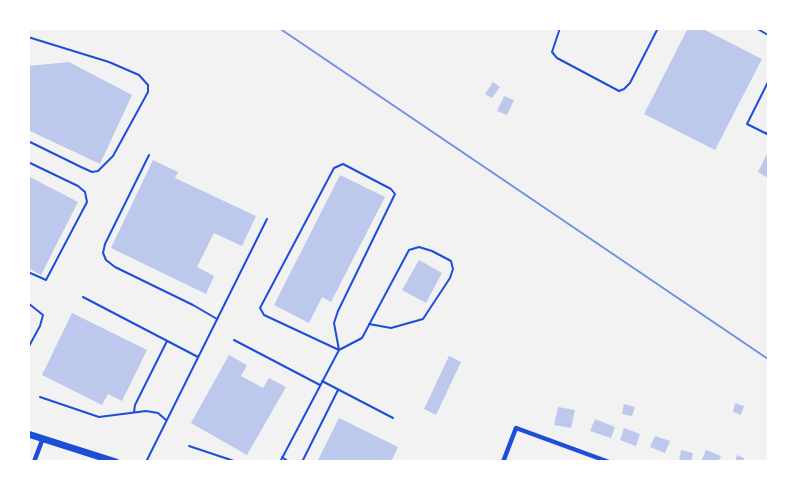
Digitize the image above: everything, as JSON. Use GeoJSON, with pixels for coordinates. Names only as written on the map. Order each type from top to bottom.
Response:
{"type":"FeatureCollection","features":[{"type":"Feature","properties":{"kind":"main road"},"geometry":{"type":"LineString","coordinates":[[28,434],[112,461]]}},
{"type":"Feature","properties":{"kind":"street"},"geometry":{"type":"LineString","coordinates":[[503,462],[516,428],[609,462]]}},
{"type":"Feature","properties":{"kind":"street"},"geometry":{"type":"LineString","coordinates":[[34,462],[43,438]]}},
{"type":"Feature","properties":{"kind":"lane"},"geometry":{"type":"LineString","coordinates":[[560,28],[552,51],[557,58],[619,91],[630,83],[658,28]]}},
{"type":"Feature","properties":{"kind":"lane"},"geometry":{"type":"LineString","coordinates":[[756,28],[767,34],[768,29]]}},
{"type":"Feature","properties":{"kind":"lane"},"geometry":{"type":"LineString","coordinates":[[28,37],[109,62],[139,75],[148,85],[148,92],[113,156],[98,171],[81,167],[28,141]]}},
{"type":"Feature","properties":{"kind":"lane"},"geometry":{"type":"LineString","coordinates":[[768,82],[747,123],[767,134],[768,131]]}},
{"type":"Feature","properties":{"kind":"lane"},"geometry":{"type":"LineString","coordinates":[[149,156],[105,244],[103,253],[106,260],[115,267],[217,319]]}},
{"type":"Feature","properties":{"kind":"lane"},"geometry":{"type":"LineString","coordinates":[[28,162],[78,186],[85,192],[87,202],[46,280],[28,272]]}},
{"type":"Feature","properties":{"kind":"lane"},"geometry":{"type":"LineString","coordinates":[[343,164],[391,189],[395,194],[338,311],[334,323],[339,350],[264,315],[260,308],[334,168],[343,164]]}},
{"type":"Feature","properties":{"kind":"lane"},"geometry":{"type":"LineString","coordinates":[[146,462],[267,219]]}},
{"type":"Feature","properties":{"kind":"lane"},"geometry":{"type":"LineString","coordinates":[[280,462],[339,350],[362,338],[369,324],[409,250],[419,247],[432,250],[451,261],[453,269],[450,278],[423,319],[391,328],[369,324]]}},
{"type":"Feature","properties":{"kind":"lane"},"geometry":{"type":"LineString","coordinates":[[83,297],[198,357]]}},
{"type":"Feature","properties":{"kind":"lane"},"geometry":{"type":"LineString","coordinates":[[28,303],[43,315],[40,326],[28,348]]}},
{"type":"Feature","properties":{"kind":"lane"},"geometry":{"type":"LineString","coordinates":[[234,340],[393,418]]}},
{"type":"Feature","properties":{"kind":"lane"},"geometry":{"type":"LineString","coordinates":[[134,412],[135,405],[167,341]]}},
{"type":"Feature","properties":{"kind":"lane"},"geometry":{"type":"LineString","coordinates":[[302,462],[338,390]]}},
{"type":"Feature","properties":{"kind":"lane"},"geometry":{"type":"LineString","coordinates":[[40,397],[99,417],[146,411],[158,413],[166,420]]}},
{"type":"Feature","properties":{"kind":"lane"},"geometry":{"type":"LineString","coordinates":[[189,446],[237,462]]}},
{"type":"Feature","properties":{"kind":"lane"},"geometry":{"type":"LineString","coordinates":[[282,457],[289,462]]}},
{"type":"Feature","properties":{"kind":"building"},"geometry":{"type":"Polygon","coordinates":[[[688,28],[701,28],[762,59],[715,150],[644,114],[688,28]]]}},
{"type":"Feature","properties":{"kind":"building"},"geometry":{"type":"Polygon","coordinates":[[[69,62],[132,95],[100,164],[28,130],[28,66],[69,62]]]}},
{"type":"Feature","properties":{"kind":"building"},"geometry":{"type":"Polygon","coordinates":[[[493,82],[500,87],[492,98],[485,94],[493,82]]]}},
{"type":"Feature","properties":{"kind":"building"},"geometry":{"type":"Polygon","coordinates":[[[504,96],[514,100],[507,115],[497,111],[504,96]]]}},
{"type":"Feature","properties":{"kind":"building"},"geometry":{"type":"Polygon","coordinates":[[[768,152],[768,178],[758,172],[768,152]]]}},
{"type":"Feature","properties":{"kind":"building"},"geometry":{"type":"Polygon","coordinates":[[[153,160],[178,172],[175,178],[256,216],[242,246],[214,233],[197,267],[214,276],[206,294],[111,248],[153,160]]]}},
{"type":"Feature","properties":{"kind":"building"},"geometry":{"type":"Polygon","coordinates":[[[340,175],[385,197],[331,302],[322,297],[309,323],[274,305],[340,175]]]}},
{"type":"Feature","properties":{"kind":"building"},"geometry":{"type":"Polygon","coordinates":[[[28,176],[78,202],[41,275],[28,268],[28,176]]]}},
{"type":"Feature","properties":{"kind":"building"},"geometry":{"type":"Polygon","coordinates":[[[419,260],[442,273],[426,303],[402,290],[419,260]]]}},
{"type":"Feature","properties":{"kind":"building"},"geometry":{"type":"Polygon","coordinates":[[[72,313],[147,350],[122,401],[108,394],[102,405],[42,375],[72,313]]]}},
{"type":"Feature","properties":{"kind":"building"},"geometry":{"type":"Polygon","coordinates":[[[229,355],[247,365],[241,376],[263,388],[269,378],[286,387],[247,455],[191,423],[229,355]]]}},
{"type":"Feature","properties":{"kind":"building"},"geometry":{"type":"Polygon","coordinates":[[[449,356],[461,362],[436,415],[424,409],[449,356]]]}},
{"type":"Feature","properties":{"kind":"building"},"geometry":{"type":"Polygon","coordinates":[[[735,403],[744,406],[741,415],[733,412],[735,403]]]}},
{"type":"Feature","properties":{"kind":"building"},"geometry":{"type":"Polygon","coordinates":[[[624,404],[635,407],[632,416],[622,414],[624,404]]]}},
{"type":"Feature","properties":{"kind":"building"},"geometry":{"type":"Polygon","coordinates":[[[558,407],[575,410],[571,428],[554,425],[558,407]]]}},
{"type":"Feature","properties":{"kind":"building"},"geometry":{"type":"Polygon","coordinates":[[[339,418],[398,447],[391,462],[317,462],[339,418]]]}},
{"type":"Feature","properties":{"kind":"building"},"geometry":{"type":"Polygon","coordinates":[[[595,419],[615,427],[611,438],[590,431],[595,419]]]}},
{"type":"Feature","properties":{"kind":"building"},"geometry":{"type":"Polygon","coordinates":[[[624,428],[640,434],[636,446],[620,440],[624,428]]]}},
{"type":"Feature","properties":{"kind":"building"},"geometry":{"type":"Polygon","coordinates":[[[655,436],[670,441],[665,453],[650,447],[655,436]]]}},
{"type":"Feature","properties":{"kind":"building"},"geometry":{"type":"Polygon","coordinates":[[[681,450],[693,453],[691,462],[679,461],[681,450]]]}},
{"type":"Feature","properties":{"kind":"building"},"geometry":{"type":"Polygon","coordinates":[[[706,450],[721,456],[718,462],[701,462],[706,450]]]}},
{"type":"Feature","properties":{"kind":"building"},"geometry":{"type":"Polygon","coordinates":[[[737,455],[744,458],[743,462],[735,462],[737,455]]]}},
{"type":"Feature","properties":{"kind":"railway"},"geometry":{"type":"LineString","coordinates":[[279,28],[768,359]]}}]}
